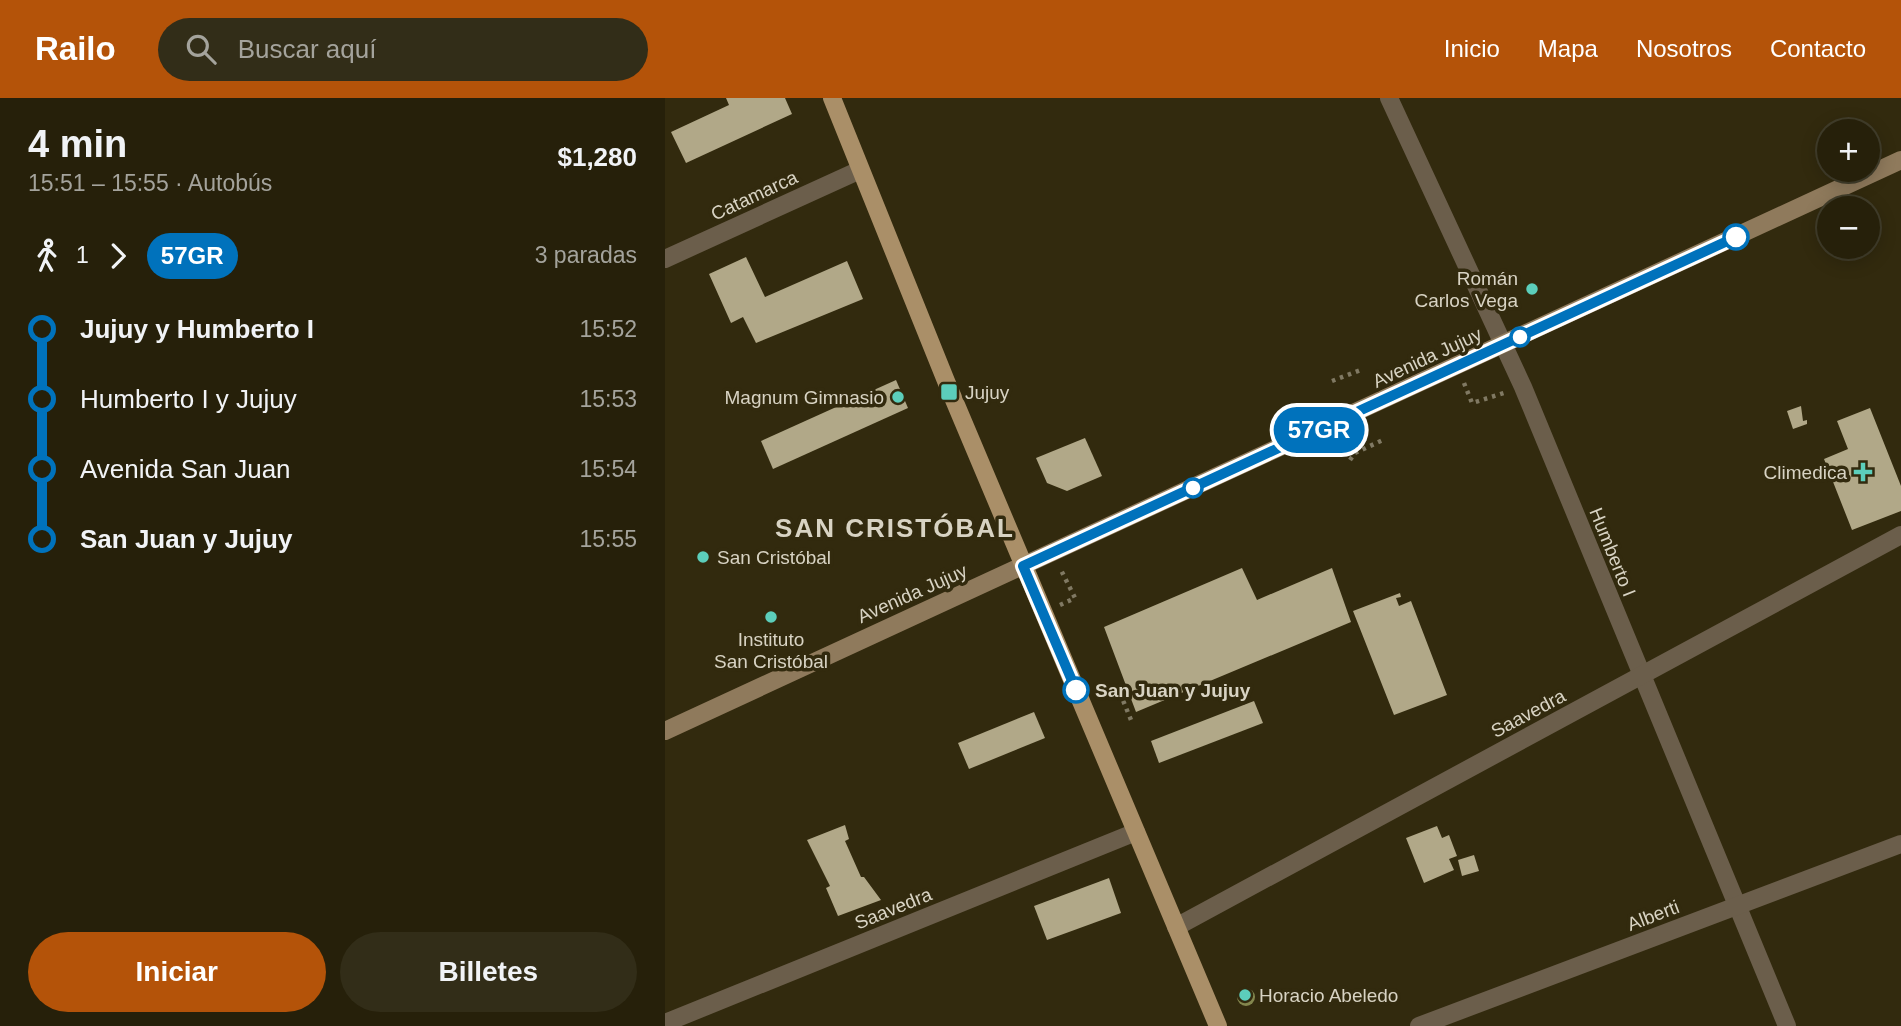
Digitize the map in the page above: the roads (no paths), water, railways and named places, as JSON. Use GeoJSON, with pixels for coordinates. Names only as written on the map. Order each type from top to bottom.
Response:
{"type":"FeatureCollection","features":[{"type":"Feature","properties":{"kind":"main road"},"geometry":{"type":"LineString","coordinates":[[832,98],[1023,566],[1217,1026]]}},
{"type":"Feature","properties":{"kind":"main road","name":"Avenida Jujuy"},"geometry":{"type":"LineString","coordinates":[[665,731],[1901,160]]}},
{"type":"Feature","properties":{"kind":"street","name":"Humberto I"},"geometry":{"type":"LineString","coordinates":[[1389,98],[1505,344],[1787,1026]]}},
{"type":"Feature","properties":{"kind":"street","name":"Catamarca"},"geometry":{"type":"LineString","coordinates":[[665,259],[860,170]]}},
{"type":"Feature","properties":{"kind":"street","name":"Saavedra"},"geometry":{"type":"LineString","coordinates":[[1176,927],[1901,535]]}},
{"type":"Feature","properties":{"kind":"street","name":"Saavedra"},"geometry":{"type":"LineString","coordinates":[[665,1023],[1136,832]]}},
{"type":"Feature","properties":{"kind":"street","name":"Alberti"},"geometry":{"type":"LineString","coordinates":[[1419,1026],[1901,844]]}},
{"type":"Feature","properties":{"kind":"place","name":"Román Carlos Vega"},"geometry":{"type":"Point","coordinates":[1532,289]}},
{"type":"Feature","properties":{"kind":"place","name":"Jujuy"},"geometry":{"type":"Point","coordinates":[949,392]}},
{"type":"Feature","properties":{"kind":"place","name":"Magnum Gimnasio"},"geometry":{"type":"Point","coordinates":[898,397]}},
{"type":"Feature","properties":{"kind":"place","name":"Climedica"},"geometry":{"type":"Point","coordinates":[1863,472]}},
{"type":"Feature","properties":{"kind":"place","name":"San Cristóbal"},"geometry":{"type":"Point","coordinates":[703,557]}},
{"type":"Feature","properties":{"kind":"place","name":"Instituto San Cristóbal"},"geometry":{"type":"Point","coordinates":[771,617]}},
{"type":"Feature","properties":{"kind":"place","name":"San Juan y Jujuy"},"geometry":{"type":"Point","coordinates":[1076,690]}},
{"type":"Feature","properties":{"kind":"place","name":"Horacio Abeledo"},"geometry":{"type":"Point","coordinates":[1245,995]}},
{"type":"Feature","properties":{"kind":"district","name":"SAN CRISTÓBAL"},"geometry":{"type":"Point","coordinates":[895,528]}}]}
